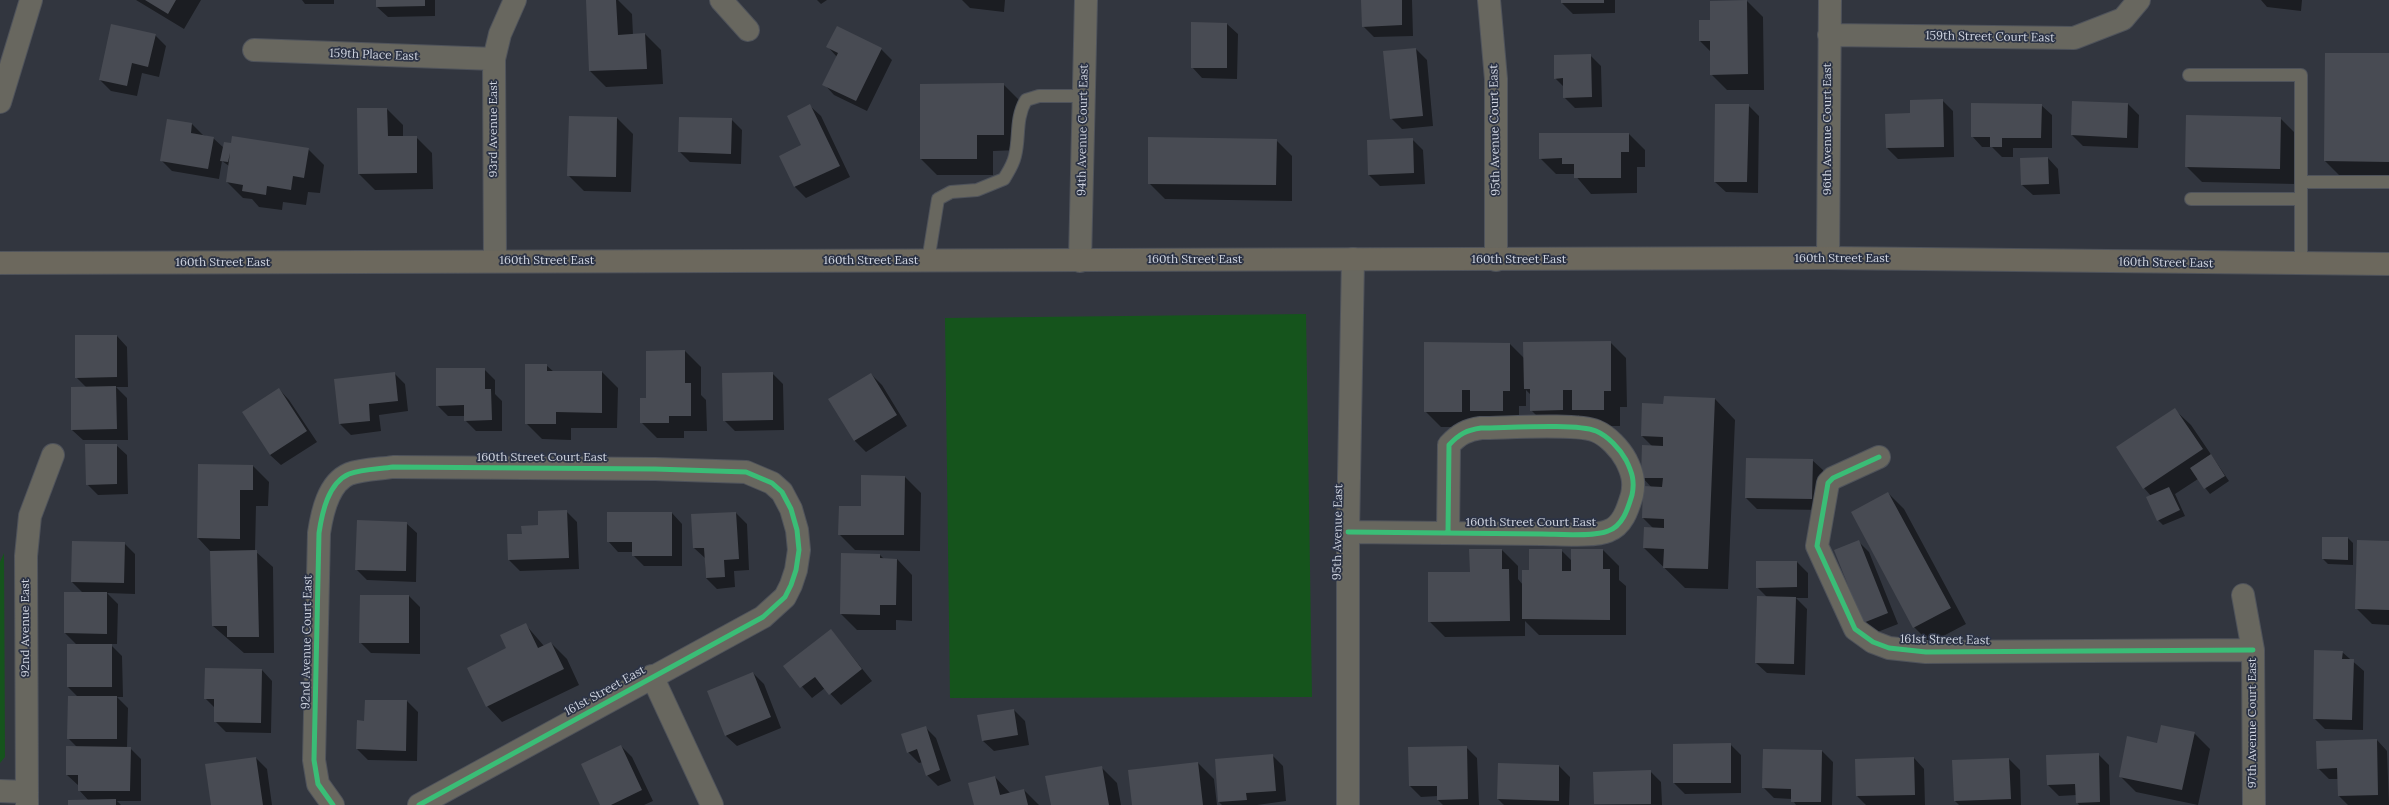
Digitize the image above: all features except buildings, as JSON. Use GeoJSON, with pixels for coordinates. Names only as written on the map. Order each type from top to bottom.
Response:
{"type":"FeatureCollection","features":[{"type":"Feature","properties":{"kind":"main road","name":"160th Street East"},"geometry":{"type":"LineString","coordinates":[[0,263],[1828,258],[2389,264]]}},
{"type":"Feature","properties":{"kind":"street"},"geometry":{"type":"LineString","coordinates":[[0,102],[31,0]]}},
{"type":"Feature","properties":{"kind":"street","name":"93rd Avenue East"},"geometry":{"type":"LineString","coordinates":[[495,261],[494,60],[500,34],[514,0]]}},
{"type":"Feature","properties":{"kind":"street"},"geometry":{"type":"LineString","coordinates":[[721,0],[748,30]]}},
{"type":"Feature","properties":{"kind":"street","name":"94th Avenue Court East"},"geometry":{"type":"LineString","coordinates":[[1080,261],[1086,0]]}},
{"type":"Feature","properties":{"kind":"street","name":"95th Avenue Court East"},"geometry":{"type":"LineString","coordinates":[[1489,0],[1496,79],[1496,260]]}},
{"type":"Feature","properties":{"kind":"street","name":"96th Avenue Court East"},"geometry":{"type":"LineString","coordinates":[[1828,258],[1828,35],[1830,0]]}},
{"type":"Feature","properties":{"kind":"street","name":"159th Street Court East"},"geometry":{"type":"LineString","coordinates":[[1828,35],[2074,38],[2122,19],[2139,0]]}},
{"type":"Feature","properties":{"kind":"street","name":"159th Place East"},"geometry":{"type":"LineString","coordinates":[[254,50],[494,60]]}},
{"type":"Feature","properties":{"kind":"street","name":"95th Avenue East"},"geometry":{"type":"LineString","coordinates":[[1348,805],[1348,532],[1353,259]]}},
{"type":"Feature","properties":{"kind":"street","name":"160th Street Court East"},"geometry":{"type":"LineString","coordinates":[[1348,532],[1448,533],[1579,534],[1608,532],[1618,524],[1628,509],[1633,489],[1633,472],[1623,455],[1611,442],[1596,431],[1574,428],[1481,428],[1466,430],[1456,436],[1449,445],[1448,533]]}},
{"type":"Feature","properties":{"kind":"street","name":"92nd Avenue East"},"geometry":{"type":"LineString","coordinates":[[27,798],[26,556],[30,516],[53,455]]}},
{"type":"Feature","properties":{"kind":"street","name":"161st Street East"},"geometry":{"type":"LineString","coordinates":[[1879,457],[1832,478],[1828,483],[1817,546],[1855,629],[1874,642],[1889,648],[1926,652],[2253,650]]}},
{"type":"Feature","properties":{"kind":"street","name":"160th Street Court East"},"geometry":{"type":"LineString","coordinates":[[340,480],[350,473],[393,467],[655,469],[746,472],[772,483],[782,492],[791,509],[798,530],[799,550],[796,570],[791,584]]}},
{"type":"Feature","properties":{"kind":"street","name":"92nd Avenue Court East"},"geometry":{"type":"LineString","coordinates":[[334,805],[318,784],[314,760],[318,541],[323,508],[340,480]]}},
{"type":"Feature","properties":{"kind":"street","name":"161st Street East"},"geometry":{"type":"LineString","coordinates":[[419,805],[652,676],[763,617],[785,597],[791,584]]}},
{"type":"Feature","properties":{"kind":"street","name":"97th Avenue Court East"},"geometry":{"type":"LineString","coordinates":[[2243,595],[2253,650],[2254,805]]}},
{"type":"Feature","properties":{"kind":"street"},"geometry":{"type":"LineString","coordinates":[[652,676],[712,805]]}},
{"type":"Feature","properties":{"kind":"street"},"geometry":{"type":"LineString","coordinates":[[0,791],[27,798]]}},
{"type":"Feature","properties":{"kind":"lane"},"geometry":{"type":"LineString","coordinates":[[2189,75],[2301,75],[2301,264]]}},
{"type":"Feature","properties":{"kind":"lane"},"geometry":{"type":"LineString","coordinates":[[928,261],[938,199],[951,192],[977,190],[1004,180],[1015,156],[1020,109],[1026,100],[1039,96],[1084,96]]}},
{"type":"Feature","properties":{"kind":"lane"},"geometry":{"type":"LineString","coordinates":[[2301,182],[2389,182]]}},
{"type":"Feature","properties":{"kind":"lane"},"geometry":{"type":"LineString","coordinates":[[2191,199],[2301,199]]}},
{"type":"Feature","properties":{"kind":"green space"},"geometry":{"type":"Polygon","coordinates":[[[1306,314],[1312,697],[950,698],[945,318],[1306,314]]]}},
{"type":"Feature","properties":{"kind":"green space"},"geometry":{"type":"Polygon","coordinates":[[[4,553],[5,757],[0,763],[0,562],[4,553]]]}},
{"type":"Feature","properties":{"kind":"cycle path"},"geometry":{"type":"LineString","coordinates":[[1348,532],[1576,535],[1602,533],[1613,529],[1618,525],[1624,516],[1633,490],[1631,473],[1626,460],[1617,447],[1609,439],[1596,431],[1573,427],[1540,426],[1481,428],[1472,430],[1460,435],[1449,445],[1448,533]]}},
{"type":"Feature","properties":{"kind":"cycle path"},"geometry":{"type":"LineString","coordinates":[[1879,457],[1833,478],[1828,483],[1817,546],[1855,629],[1873,642],[1889,648],[1926,652],[2253,650]]}},
{"type":"Feature","properties":{"kind":"cycle path"},"geometry":{"type":"LineString","coordinates":[[333,805],[318,784],[314,760],[319,533],[327,499],[331,491],[342,478],[360,471],[393,467],[655,469],[746,472],[772,483],[782,492],[791,509],[797,530],[799,550],[796,570],[785,597],[763,617],[419,805]]}}]}
